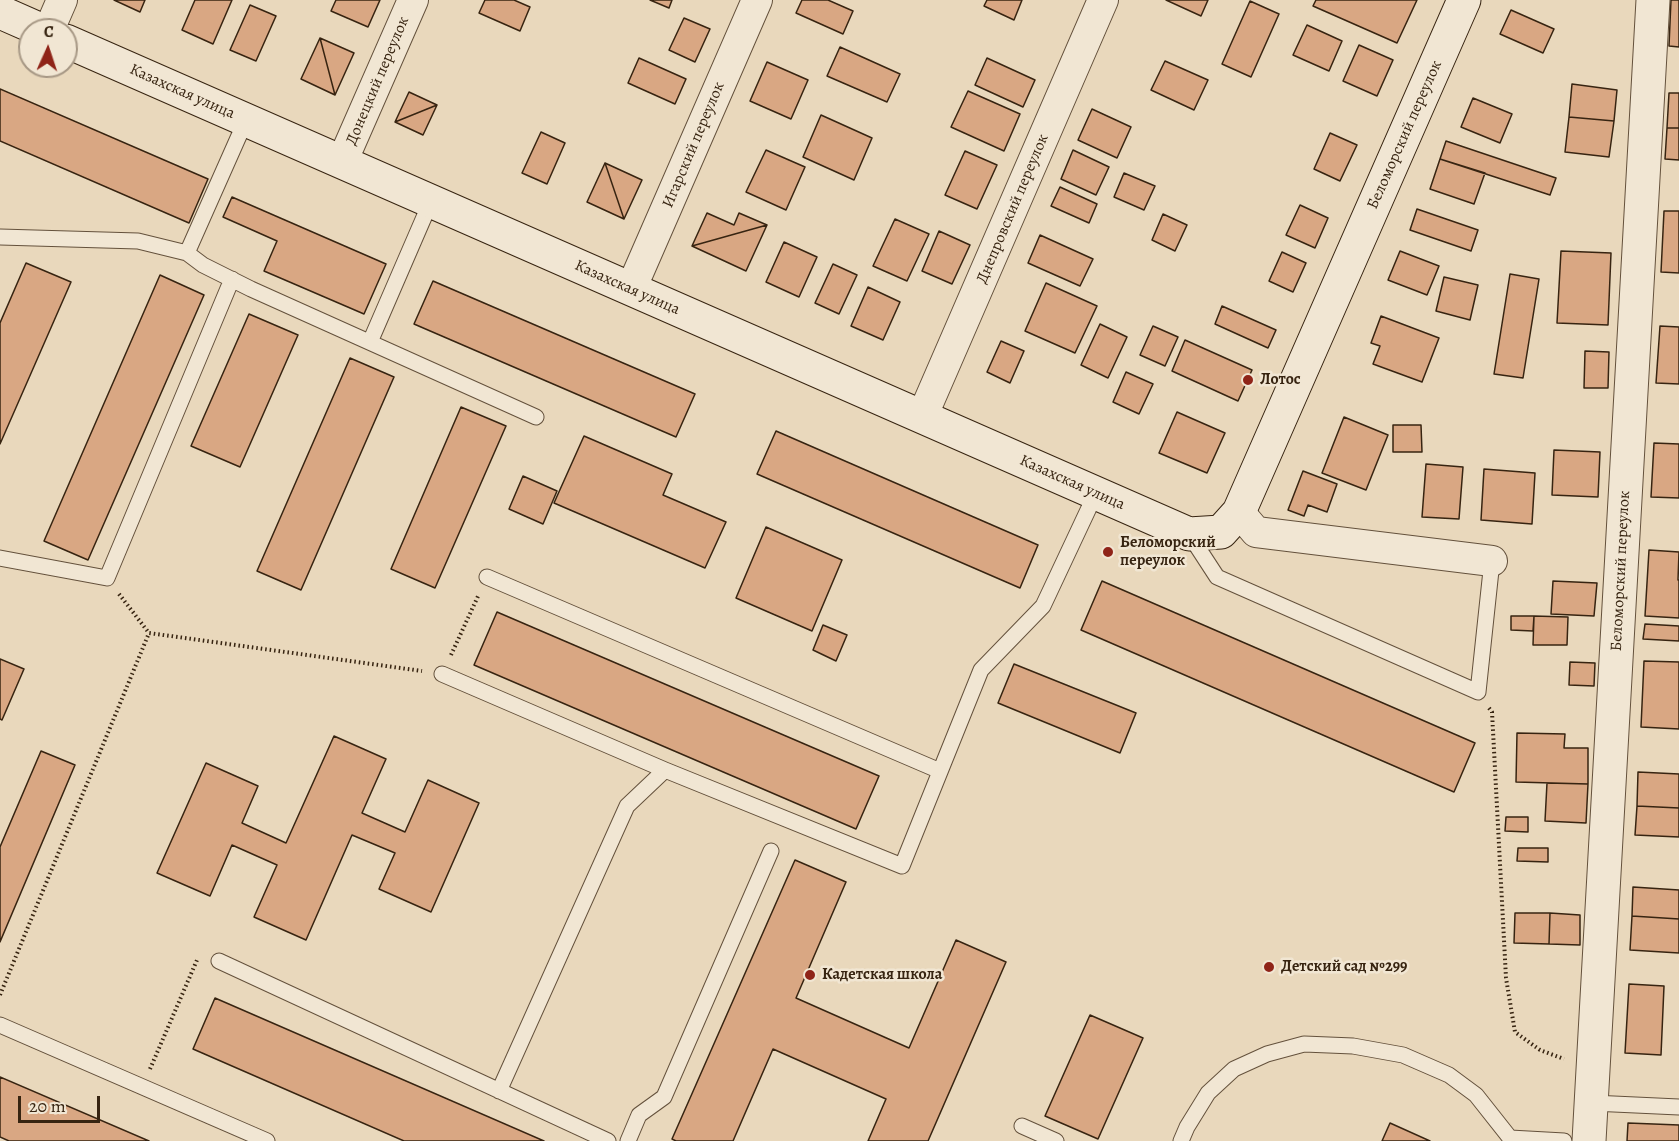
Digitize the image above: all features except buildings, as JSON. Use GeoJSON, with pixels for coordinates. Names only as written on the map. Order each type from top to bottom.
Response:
{"type":"FeatureCollection","features":[{"type":"Feature","properties":{"kind":"main road","name":"Беломорский переулок"},"geometry":{"type":"LineString","coordinates":[[1189,534],[1221,532],[1239,512],[1464,0]]}},
{"type":"Feature","properties":{"kind":"main road","name":"Беломорский переулок"},"geometry":{"type":"LineString","coordinates":[[1589,1141],[1653,0]]}},
{"type":"Feature","properties":{"kind":"main road"},"geometry":{"type":"LineString","coordinates":[[0,12],[18,20]]}},
{"type":"Feature","properties":{"kind":"main road","name":"Казахская улица"},"geometry":{"type":"LineString","coordinates":[[78,46],[1189,534]]}},
{"type":"Feature","properties":{"kind":"street"},"geometry":{"type":"LineString","coordinates":[[54,18],[62,0]]}},
{"type":"Feature","properties":{"kind":"street","name":"Донецкий переулок"},"geometry":{"type":"LineString","coordinates":[[342,162],[413,0]]}},
{"type":"Feature","properties":{"kind":"street","name":"Игарский переулок"},"geometry":{"type":"LineString","coordinates":[[631,289],[757,0]]}},
{"type":"Feature","properties":{"kind":"street","name":"Днепровский переулок"},"geometry":{"type":"LineString","coordinates":[[922,417],[1103,0]]}},
{"type":"Feature","properties":{"kind":"street"},"geometry":{"type":"LineString","coordinates":[[1239,512],[1256,532],[1492,561]]}},
{"type":"Feature","properties":{"kind":"lane"},"geometry":{"type":"LineString","coordinates":[[187,253],[246,120]]}},
{"type":"Feature","properties":{"kind":"lane"},"geometry":{"type":"LineString","coordinates":[[370,342],[430,201]]}},
{"type":"Feature","properties":{"kind":"lane"},"geometry":{"type":"LineString","coordinates":[[0,237],[138,241],[187,253],[203,265],[232,279],[536,417]]}},
{"type":"Feature","properties":{"kind":"lane"},"geometry":{"type":"LineString","coordinates":[[0,558],[107,578],[232,279]]}},
{"type":"Feature","properties":{"kind":"lane"},"geometry":{"type":"LineString","coordinates":[[442,674],[665,770],[902,866],[981,670],[1043,606],[1095,494]]}},
{"type":"Feature","properties":{"kind":"lane"},"geometry":{"type":"LineString","coordinates":[[1189,534],[1217,577],[1478,692],[1492,561]]}},
{"type":"Feature","properties":{"kind":"lane"},"geometry":{"type":"LineString","coordinates":[[488,577],[940,771]]}},
{"type":"Feature","properties":{"kind":"lane"},"geometry":{"type":"LineString","coordinates":[[499,1091],[627,806],[665,770]]}},
{"type":"Feature","properties":{"kind":"lane"},"geometry":{"type":"LineString","coordinates":[[628,1141],[639,1115],[664,1097],[771,851]]}},
{"type":"Feature","properties":{"kind":"lane"},"geometry":{"type":"LineString","coordinates":[[219,961],[608,1141]]}},
{"type":"Feature","properties":{"kind":"lane"},"geometry":{"type":"LineString","coordinates":[[0,1025],[267,1141]]}},
{"type":"Feature","properties":{"kind":"lane"},"geometry":{"type":"LineString","coordinates":[[1181,1141],[1208,1093],[1234,1069],[1267,1054],[1304,1044],[1353,1046],[1403,1055],[1449,1075],[1476,1095],[1510,1140],[1564,1141]]}},
{"type":"Feature","properties":{"kind":"lane"},"geometry":{"type":"LineString","coordinates":[[1592,1103],[1679,1107]]}},
{"type":"Feature","properties":{"kind":"lane"},"geometry":{"type":"LineString","coordinates":[[1022,1126],[1056,1141]]}},
{"type":"Feature","properties":{"kind":"path"},"geometry":{"type":"LineString","coordinates":[[107,578],[149,633],[442,674],[488,577]]}},
{"type":"Feature","properties":{"kind":"path"},"geometry":{"type":"LineString","coordinates":[[0,995],[149,633]]}},
{"type":"Feature","properties":{"kind":"path"},"geometry":{"type":"LineString","coordinates":[[1478,692],[1492,712],[1506,978],[1515,1032],[1540,1050],[1593,1070]]}},
{"type":"Feature","properties":{"kind":"path"},"geometry":{"type":"LineString","coordinates":[[143,1086],[200,954],[219,961]]}},
{"type":"Feature","properties":{"kind":"place","name":"Лотос"},"geometry":{"type":"Point","coordinates":[1248,380]}},
{"type":"Feature","properties":{"kind":"place","name":"Беломорский переулок"},"geometry":{"type":"Point","coordinates":[1108,552]}},
{"type":"Feature","properties":{"kind":"place","name":"Детский сад №299"},"geometry":{"type":"Point","coordinates":[1269,967]}},
{"type":"Feature","properties":{"kind":"place","name":"Кадетская школа"},"geometry":{"type":"Point","coordinates":[810,975]}}]}
